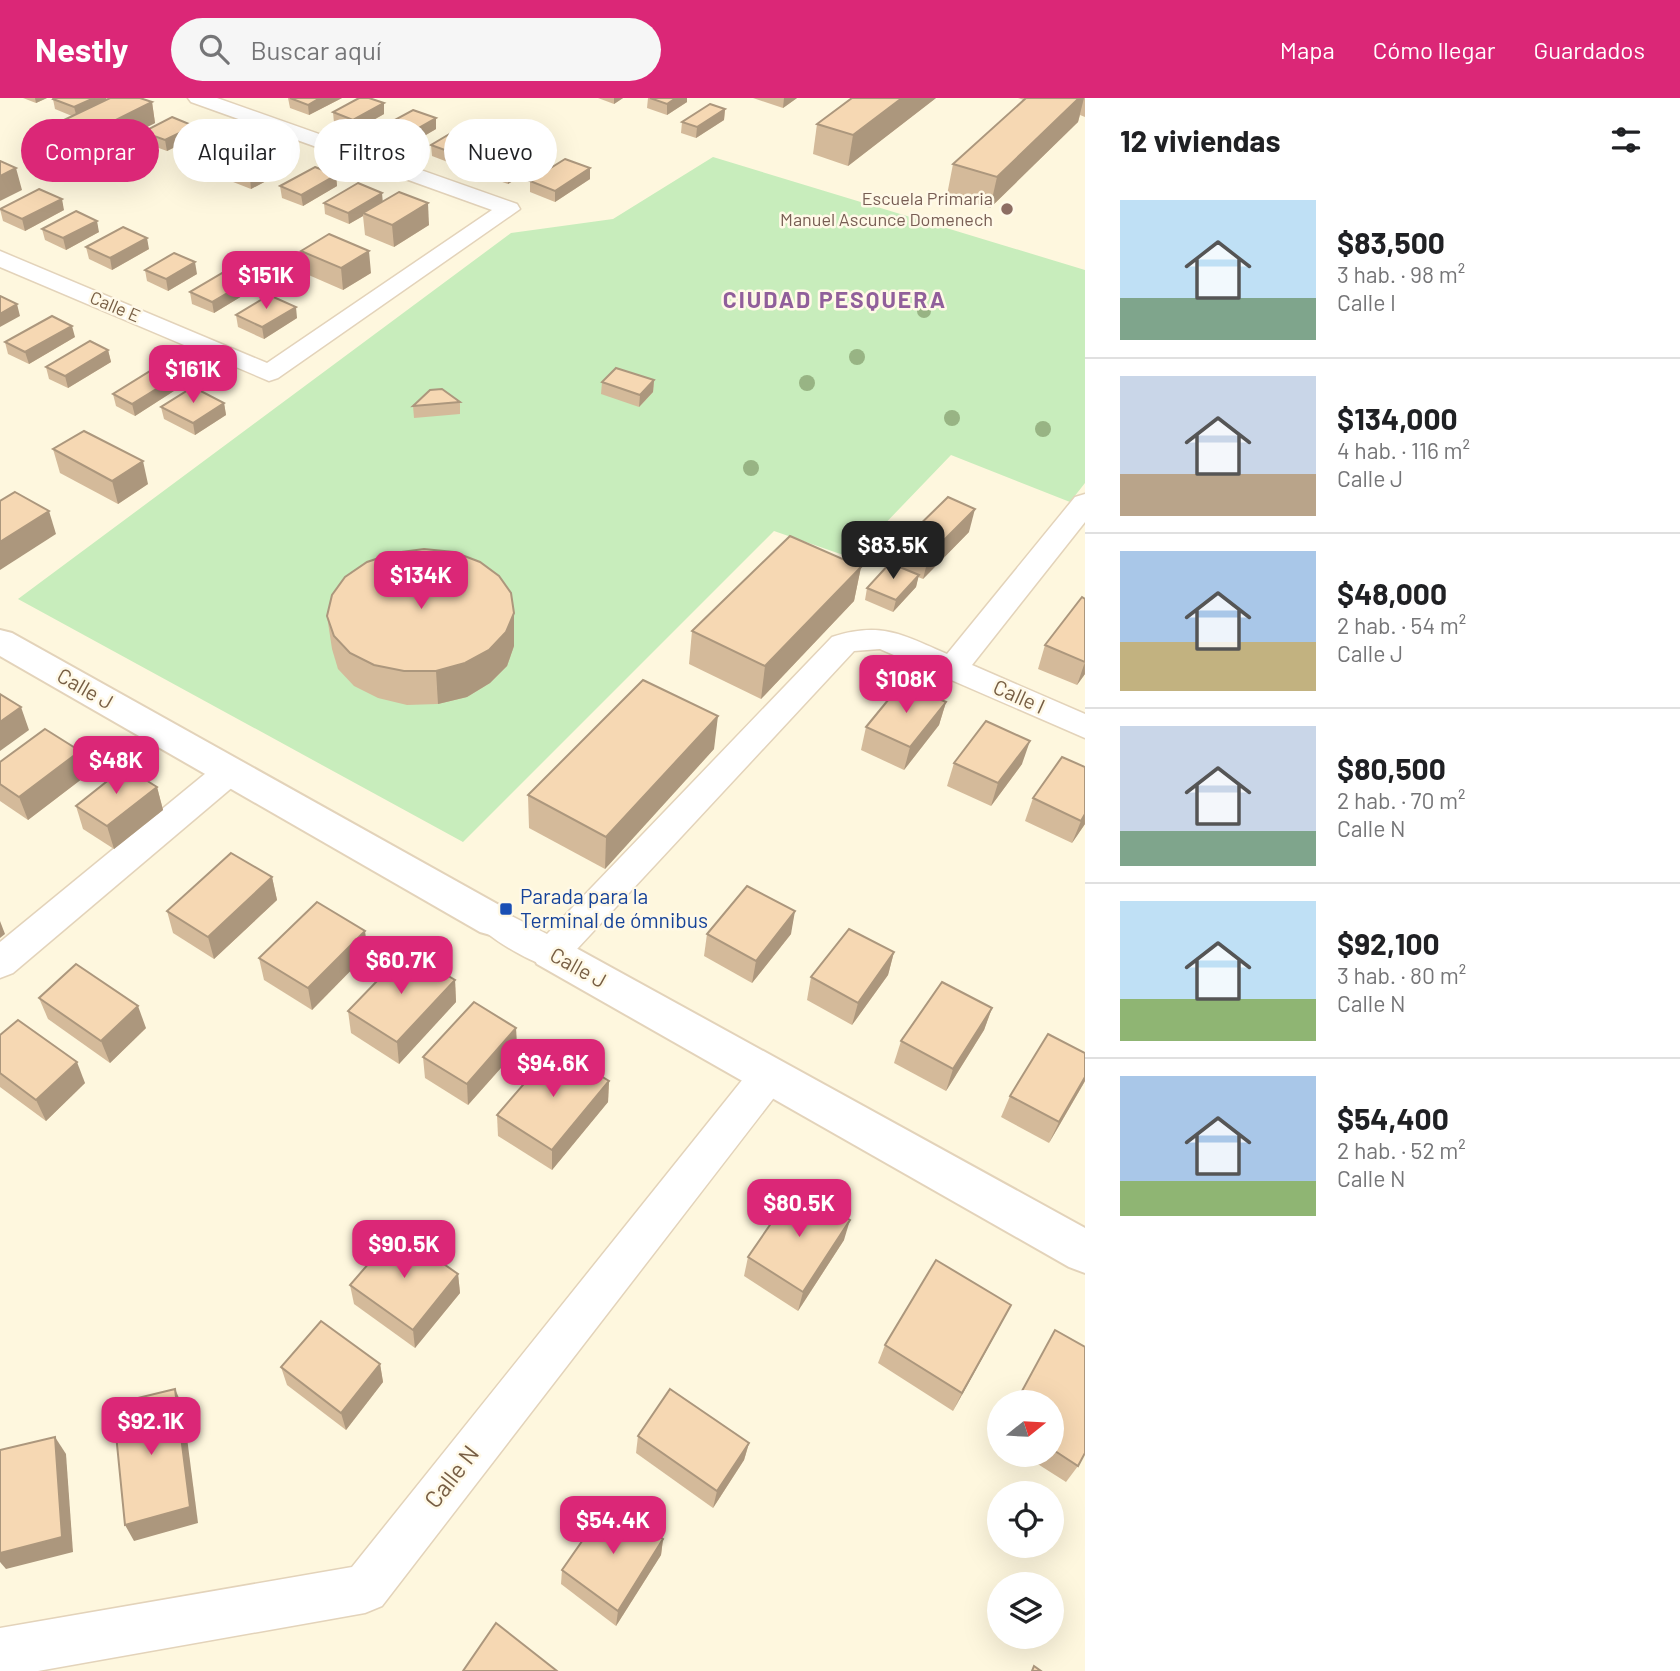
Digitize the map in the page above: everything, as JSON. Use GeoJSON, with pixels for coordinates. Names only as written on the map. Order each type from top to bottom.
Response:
{"type":"FeatureCollection","features":[{"type":"Feature","properties":{"kind":"street","name":"Calle E"},"geometry":{"type":"LineString","coordinates":[[0,258],[269,373],[509,209],[198,98]]}},
{"type":"Feature","properties":{"kind":"street"},"geometry":{"type":"LineString","coordinates":[[953,668],[1085,503]]}},
{"type":"Feature","properties":{"kind":"street","name":"Calle I"},"geometry":{"type":"LineString","coordinates":[[551,953],[843,644],[861,638],[884,639],[1085,727]]}},
{"type":"Feature","properties":{"kind":"street","name":"Calle J"},"geometry":{"type":"LineString","coordinates":[[0,641],[1085,1252]]}},
{"type":"Feature","properties":{"kind":"street"},"geometry":{"type":"LineString","coordinates":[[0,963],[229,772]]}},
{"type":"Feature","properties":{"kind":"street","name":"Calle N"},"geometry":{"type":"LineString","coordinates":[[0,1653],[365,1589],[769,1075]]}},
{"type":"Feature","properties":{"kind":"green space"},"geometry":{"type":"Polygon","coordinates":[[[713,157],[1085,270],[1085,483],[1070,502],[951,455],[852,558],[774,531],[463,842],[18,599],[511,233],[613,219],[713,157]]]}},
{"type":"Feature","properties":{"kind":"building"},"geometry":{"type":"Polygon","coordinates":[[[54,98],[94,98],[74,107],[54,98]]]}},
{"type":"Feature","properties":{"kind":"building"},"geometry":{"type":"Polygon","coordinates":[[[110,98],[140,98],[152,102],[118,119],[66,119],[110,98]]]}},
{"type":"Feature","properties":{"kind":"building"},"geometry":{"type":"Polygon","coordinates":[[[290,98],[320,98],[308,105],[290,98]]]}},
{"type":"Feature","properties":{"kind":"building"},"geometry":{"type":"Polygon","coordinates":[[[359,98],[384,103],[355,119],[333,112],[359,98]]]}},
{"type":"Feature","properties":{"kind":"building"},"geometry":{"type":"Polygon","coordinates":[[[650,98],[676,98],[667,104],[650,98]]]}},
{"type":"Feature","properties":{"kind":"building"},"geometry":{"type":"Polygon","coordinates":[[[852,98],[902,98],[853,135],[817,124],[852,98]]]}},
{"type":"Feature","properties":{"kind":"building"},"geometry":{"type":"Polygon","coordinates":[[[1026,98],[1079,98],[997,177],[953,164],[1026,98]]]}},
{"type":"Feature","properties":{"kind":"building"},"geometry":{"type":"Polygon","coordinates":[[[710,104],[725,109],[697,127],[682,122],[710,104]]]}},
{"type":"Feature","properties":{"kind":"building"},"geometry":{"type":"Polygon","coordinates":[[[413,110],[436,118],[430,121],[430,119],[396,119],[413,110]]]}},
{"type":"Feature","properties":{"kind":"building"},"geometry":{"type":"Polygon","coordinates":[[[172,117],[177,119],[173,119],[173,136],[165,140],[159,138],[159,124],[172,117]]]}},
{"type":"Feature","properties":{"kind":"building"},"geometry":{"type":"Polygon","coordinates":[[[444,137],[444,150],[431,145],[444,137]]]}},
{"type":"Feature","properties":{"kind":"building"},"geometry":{"type":"Polygon","coordinates":[[[565,159],[590,168],[555,191],[532,182],[557,182],[557,164],[565,159]]]}},
{"type":"Feature","properties":{"kind":"building"},"geometry":{"type":"Polygon","coordinates":[[[0,161],[16,168],[0,176],[0,161]]]}},
{"type":"Feature","properties":{"kind":"building"},"geometry":{"type":"Polygon","coordinates":[[[314,168],[314,182],[324,182],[301,195],[280,186],[287,182],[300,182],[300,175],[314,168]]]}},
{"type":"Feature","properties":{"kind":"building"},"geometry":{"type":"Polygon","coordinates":[[[358,183],[382,193],[348,213],[324,203],[358,183]]]}},
{"type":"Feature","properties":{"kind":"building"},"geometry":{"type":"Polygon","coordinates":[[[39,189],[62,199],[22,219],[0,209],[39,189]]]}},
{"type":"Feature","properties":{"kind":"building"},"geometry":{"type":"Polygon","coordinates":[[[399,192],[428,203],[392,225],[363,213],[399,192]]]}},
{"type":"Feature","properties":{"kind":"building"},"geometry":{"type":"Polygon","coordinates":[[[76,211],[97,221],[63,238],[42,229],[76,211]]]}},
{"type":"Feature","properties":{"kind":"building"},"geometry":{"type":"Polygon","coordinates":[[[123,227],[147,238],[110,258],[86,247],[123,227]]]}},
{"type":"Feature","properties":{"kind":"building"},"geometry":{"type":"Polygon","coordinates":[[[329,234],[369,251],[341,268],[301,251],[329,234]]]}},
{"type":"Feature","properties":{"kind":"building"},"geometry":{"type":"Polygon","coordinates":[[[174,253],[195,262],[166,279],[145,270],[174,253]]]}},
{"type":"Feature","properties":{"kind":"building"},"geometry":{"type":"Polygon","coordinates":[[[224,272],[246,282],[212,302],[190,292],[224,272]]]}},
{"type":"Feature","properties":{"kind":"building"},"geometry":{"type":"Polygon","coordinates":[[[269,295],[296,307],[262,327],[236,315],[269,295]]]}},
{"type":"Feature","properties":{"kind":"building"},"geometry":{"type":"Polygon","coordinates":[[[0,296],[17,304],[0,314],[0,296]]]}},
{"type":"Feature","properties":{"kind":"building"},"geometry":{"type":"Polygon","coordinates":[[[52,316],[72,326],[25,352],[5,342],[52,316]]]}},
{"type":"Feature","properties":{"kind":"building"},"geometry":{"type":"Polygon","coordinates":[[[90,341],[108,350],[65,376],[46,367],[90,341]]]}},
{"type":"Feature","properties":{"kind":"building"},"geometry":{"type":"Polygon","coordinates":[[[155,368],[174,378],[132,404],[113,394],[155,368]]]}},
{"type":"Feature","properties":{"kind":"building"},"geometry":{"type":"Polygon","coordinates":[[[616,368],[654,380],[640,395],[602,382],[616,368]]]}},
{"type":"Feature","properties":{"kind":"building"},"geometry":{"type":"Polygon","coordinates":[[[193,387],[224,403],[193,423],[161,407],[193,387]]]}},
{"type":"Feature","properties":{"kind":"building"},"geometry":{"type":"Polygon","coordinates":[[[442,389],[460,402],[413,406],[430,390],[442,389]]]}},
{"type":"Feature","properties":{"kind":"building"},"geometry":{"type":"Polygon","coordinates":[[[84,431],[143,461],[112,481],[53,449],[84,431]]]}},
{"type":"Feature","properties":{"kind":"building"},"geometry":{"type":"Polygon","coordinates":[[[15,492],[49,511],[0,542],[0,501],[15,492]]]}},
{"type":"Feature","properties":{"kind":"building"},"geometry":{"type":"Polygon","coordinates":[[[948,497],[975,509],[929,555],[901,543],[948,497]]]}},
{"type":"Feature","properties":{"kind":"building"},"geometry":{"type":"Polygon","coordinates":[[[790,536],[861,567],[765,666],[692,631],[790,536]]]}},
{"type":"Feature","properties":{"kind":"building"},"geometry":{"type":"Polygon","coordinates":[[[424,549],[454,552],[480,562],[499,576],[511,593],[514,613],[506,632],[489,650],[465,663],[436,671],[404,671],[374,665],[350,653],[334,636],[327,616],[332,595],[345,577],[367,562],[394,553],[424,549]]]}},
{"type":"Feature","properties":{"kind":"building"},"geometry":{"type":"Polygon","coordinates":[[[890,563],[919,575],[896,600],[867,588],[890,563]]]}},
{"type":"Feature","properties":{"kind":"building"},"geometry":{"type":"Polygon","coordinates":[[[1082,597],[1085,599],[1085,662],[1045,645],[1082,597]]]}},
{"type":"Feature","properties":{"kind":"building"},"geometry":{"type":"Polygon","coordinates":[[[643,680],[718,716],[606,837],[528,795],[643,680]]]}},
{"type":"Feature","properties":{"kind":"building"},"geometry":{"type":"Polygon","coordinates":[[[902,683],[946,702],[910,747],[866,727],[902,683]]]}},
{"type":"Feature","properties":{"kind":"building"},"geometry":{"type":"Polygon","coordinates":[[[0,694],[21,707],[0,722],[0,694]]]}},
{"type":"Feature","properties":{"kind":"building"},"geometry":{"type":"Polygon","coordinates":[[[986,721],[1030,741],[998,783],[954,763],[986,721]]]}},
{"type":"Feature","properties":{"kind":"building"},"geometry":{"type":"Polygon","coordinates":[[[45,729],[80,751],[19,797],[0,784],[0,762],[45,729]]]}},
{"type":"Feature","properties":{"kind":"building"},"geometry":{"type":"Polygon","coordinates":[[[1062,757],[1085,767],[1085,814],[1081,821],[1033,798],[1062,757]]]}},
{"type":"Feature","properties":{"kind":"building"},"geometry":{"type":"Polygon","coordinates":[[[125,767],[157,787],[107,826],[76,806],[125,767]]]}},
{"type":"Feature","properties":{"kind":"building"},"geometry":{"type":"Polygon","coordinates":[[[231,853],[272,877],[208,937],[167,911],[231,853]]]}},
{"type":"Feature","properties":{"kind":"building"},"geometry":{"type":"Polygon","coordinates":[[[747,886],[795,911],[756,961],[707,934],[747,886]]]}},
{"type":"Feature","properties":{"kind":"building"},"geometry":{"type":"Polygon","coordinates":[[[317,902],[365,931],[308,988],[259,958],[317,902]]]}},
{"type":"Feature","properties":{"kind":"building"},"geometry":{"type":"Polygon","coordinates":[[[849,929],[894,952],[858,1003],[811,977],[849,929]]]}},
{"type":"Feature","properties":{"kind":"building"},"geometry":{"type":"Polygon","coordinates":[[[406,951],[455,980],[397,1042],[348,1011],[406,951]]]}},
{"type":"Feature","properties":{"kind":"building"},"geometry":{"type":"Polygon","coordinates":[[[76,964],[138,1006],[101,1041],[39,998],[76,964]]]}},
{"type":"Feature","properties":{"kind":"building"},"geometry":{"type":"Polygon","coordinates":[[[942,982],[992,1008],[953,1069],[901,1041],[942,982]]]}},
{"type":"Feature","properties":{"kind":"building"},"geometry":{"type":"Polygon","coordinates":[[[474,1002],[516,1028],[467,1084],[423,1057],[474,1002]]]}},
{"type":"Feature","properties":{"kind":"building"},"geometry":{"type":"Polygon","coordinates":[[[18,1020],[77,1062],[36,1100],[0,1073],[0,1035],[18,1020]]]}},
{"type":"Feature","properties":{"kind":"building"},"geometry":{"type":"Polygon","coordinates":[[[1048,1034],[1085,1053],[1085,1077],[1059,1122],[1010,1096],[1048,1034]]]}},
{"type":"Feature","properties":{"kind":"building"},"geometry":{"type":"Polygon","coordinates":[[[555,1048],[609,1081],[552,1150],[497,1115],[555,1048]]]}},
{"type":"Feature","properties":{"kind":"building"},"geometry":{"type":"Polygon","coordinates":[[[796,1187],[850,1220],[803,1292],[748,1257],[796,1187]]]}},
{"type":"Feature","properties":{"kind":"building"},"geometry":{"type":"Polygon","coordinates":[[[397,1231],[458,1274],[413,1330],[350,1285],[397,1231]]]}},
{"type":"Feature","properties":{"kind":"building"},"geometry":{"type":"Polygon","coordinates":[[[936,1260],[1011,1305],[962,1393],[885,1345],[936,1260]]]}},
{"type":"Feature","properties":{"kind":"building"},"geometry":{"type":"Polygon","coordinates":[[[321,1321],[380,1364],[341,1413],[281,1367],[321,1321]]]}},
{"type":"Feature","properties":{"kind":"building"},"geometry":{"type":"Polygon","coordinates":[[[1055,1330],[1085,1347],[1085,1453],[1078,1466],[1064,1457],[1064,1390],[1022,1390],[1055,1330]]]}},
{"type":"Feature","properties":{"kind":"building"},"geometry":{"type":"Polygon","coordinates":[[[175,1389],[190,1507],[125,1525],[113,1404],[175,1389]]]}},
{"type":"Feature","properties":{"kind":"building"},"geometry":{"type":"Polygon","coordinates":[[[670,1389],[749,1443],[717,1491],[638,1436],[670,1389]]]}},
{"type":"Feature","properties":{"kind":"building"},"geometry":{"type":"Polygon","coordinates":[[[55,1437],[62,1537],[0,1553],[0,1450],[55,1437]]]}},
{"type":"Feature","properties":{"kind":"building"},"geometry":{"type":"Polygon","coordinates":[[[610,1501],[663,1539],[618,1611],[562,1570],[610,1501]]]}},
{"type":"Feature","properties":{"kind":"building"},"geometry":{"type":"Polygon","coordinates":[[[496,1623],[557,1671],[463,1671],[496,1623]]]}},
{"type":"Feature","properties":{"kind":"place","name":"Escuela Primaria Manuel Ascunce Domenech"},"geometry":{"type":"Point","coordinates":[1007,209]}},
{"type":"Feature","properties":{"kind":"place","name":"Parada para la Terminal de ómnibus"},"geometry":{"type":"Point","coordinates":[506,909]}},
{"type":"Feature","properties":{"kind":"district","name":"CIUDAD PESQUERA"},"geometry":{"type":"Point","coordinates":[835,300]}}]}
